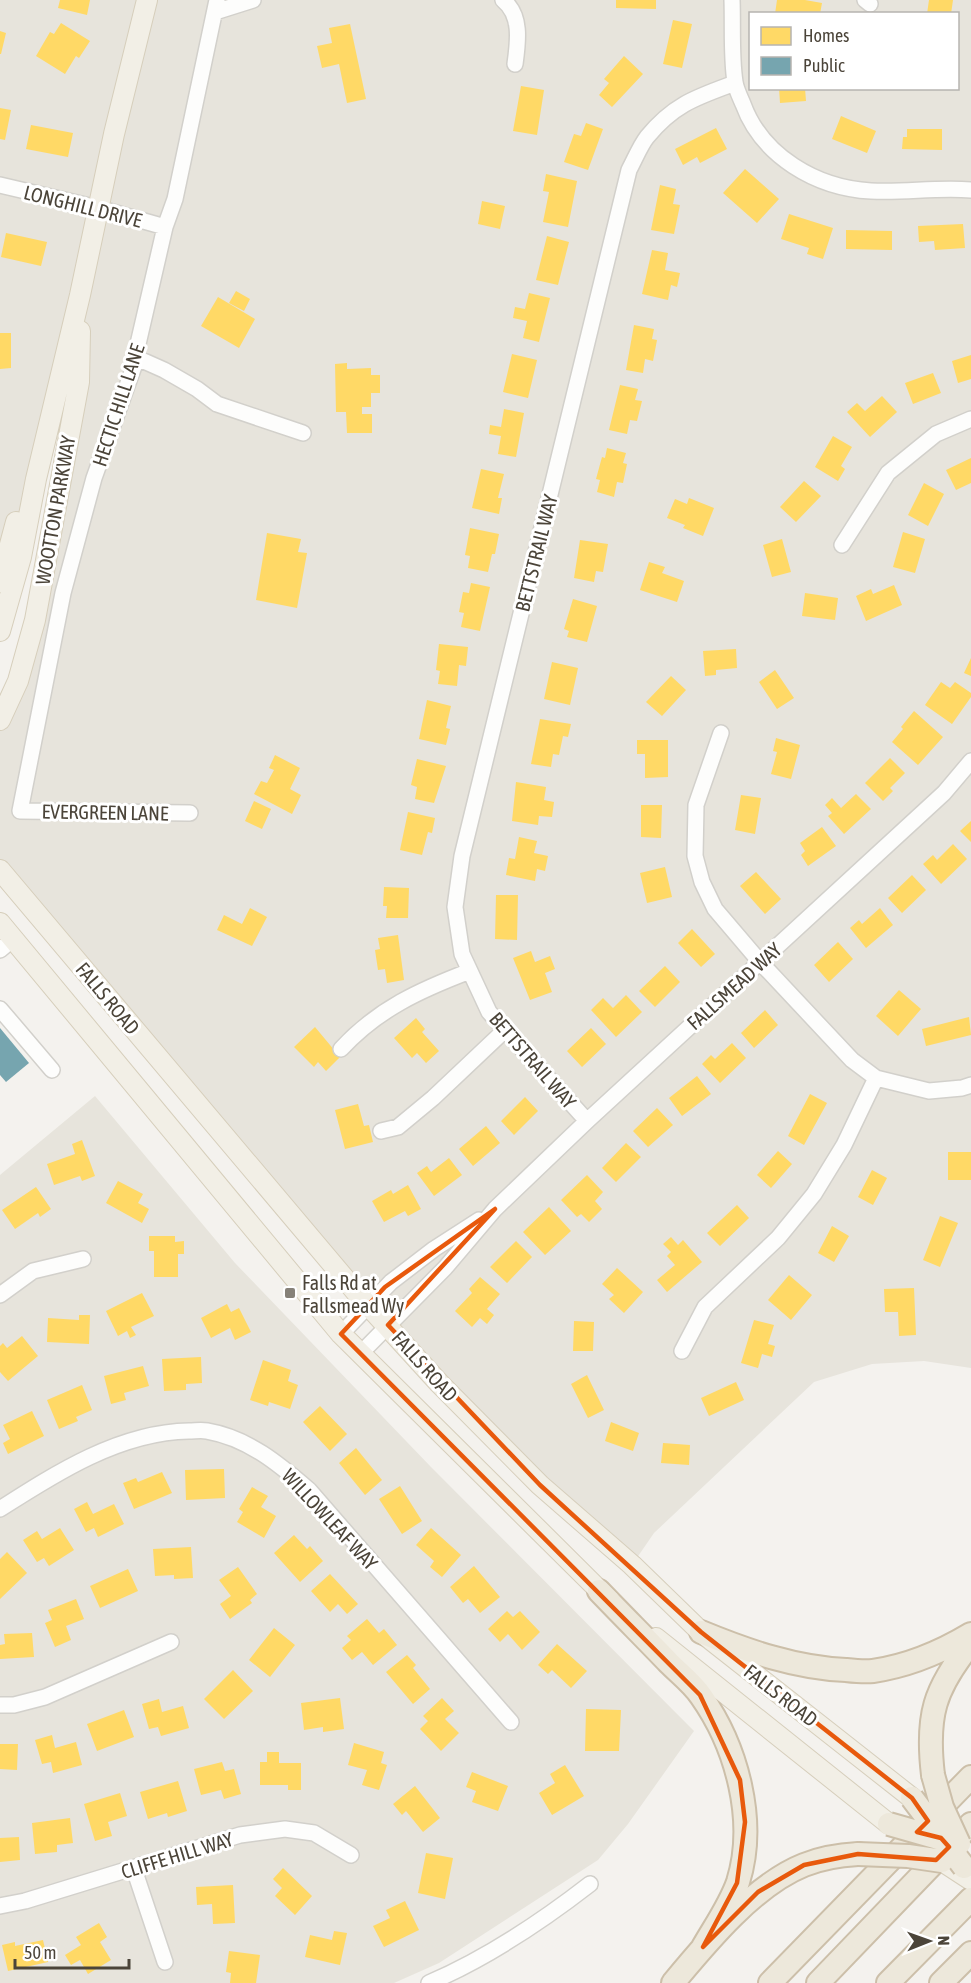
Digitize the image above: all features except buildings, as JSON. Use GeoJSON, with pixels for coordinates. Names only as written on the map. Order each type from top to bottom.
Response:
{"type":"FeatureCollection","features":[{"type":"Feature","properties":{"kind":"highway"},"geometry":{"type":"LineString","coordinates":[[598,1592],[700,1695],[723,1735],[740,1780],[745,1822],[738,1882],[724,1913],[703,1947]]}},
{"type":"Feature","properties":{"kind":"highway"},"geometry":{"type":"LineString","coordinates":[[701,1632],[737,1647],[778,1659],[824,1669],[871,1671],[910,1663],[950,1646],[971,1634]]}},
{"type":"Feature","properties":{"kind":"highway"},"geometry":{"type":"LineString","coordinates":[[965,1860],[942,1807],[933,1775],[929,1737],[936,1698],[952,1666],[971,1643]]}},
{"type":"Feature","properties":{"kind":"highway"},"geometry":{"type":"LineString","coordinates":[[770,1983],[971,1776]]}},
{"type":"Feature","properties":{"kind":"highway"},"geometry":{"type":"LineString","coordinates":[[912,1798],[965,1860]]}},
{"type":"Feature","properties":{"kind":"highway"},"geometry":{"type":"LineString","coordinates":[[889,1824],[965,1860]]}},
{"type":"Feature","properties":{"kind":"highway"},"geometry":{"type":"LineString","coordinates":[[818,1983],[971,1824]]}},
{"type":"Feature","properties":{"kind":"highway"},"geometry":{"type":"LineString","coordinates":[[673,1983],[703,1947],[758,1892],[804,1864],[833,1856],[858,1854],[908,1856],[942,1861],[965,1860]]}},
{"type":"Feature","properties":{"kind":"highway"},"geometry":{"type":"LineString","coordinates":[[888,1983],[971,1899]]}},
{"type":"Feature","properties":{"kind":"highway"},"geometry":{"type":"LineString","coordinates":[[941,1983],[971,1953]]}},
{"type":"Feature","properties":{"kind":"main road","name":"WOOTTON PARKWAY"},"geometry":{"type":"LineString","coordinates":[[0,631],[21,557],[36,479],[80,295],[114,134],[147,0]]}},
{"type":"Feature","properties":{"kind":"main road","name":"WOOTTON PARKWAY"},"geometry":{"type":"LineString","coordinates":[[0,720],[18,681],[35,620],[79,382],[80,295]]}},
{"type":"Feature","properties":{"kind":"main road"},"geometry":{"type":"LineString","coordinates":[[0,582],[18,513],[36,479]]}},
{"type":"Feature","properties":{"kind":"main road","name":"FALLS ROAD"},"geometry":{"type":"LineString","coordinates":[[0,870],[368,1305],[439,1383],[540,1485],[632,1564],[701,1632],[912,1798]]}},
{"type":"Feature","properties":{"kind":"main road","name":"FALLS ROAD"},"geometry":{"type":"LineString","coordinates":[[0,923],[7,945],[342,1334],[598,1592],[889,1824]]}},
{"type":"Feature","properties":{"kind":"street"},"geometry":{"type":"LineString","coordinates":[[216,6],[253,0]]}},
{"type":"Feature","properties":{"kind":"street"},"geometry":{"type":"LineString","coordinates":[[503,0],[514,14],[518,30],[515,64]]}},
{"type":"Feature","properties":{"kind":"street"},"geometry":{"type":"LineString","coordinates":[[732,0],[735,84],[747,117],[767,145],[793,167],[835,186],[870,191],[954,188],[971,190]]}},
{"type":"Feature","properties":{"kind":"street","name":"HECTIC HILL LANE"},"geometry":{"type":"LineString","coordinates":[[20,810],[63,593],[94,478],[137,358],[138,344],[165,227],[178,188],[216,6]]}},
{"type":"Feature","properties":{"kind":"street","name":"BETTSTRAIL WAY"},"geometry":{"type":"LineString","coordinates":[[587,1121],[489,1012],[462,954],[456,907],[462,856],[629,170],[646,138],[675,109],[694,98],[735,84]]}},
{"type":"Feature","properties":{"kind":"street","name":"LONGHILL DRIVE"},"geometry":{"type":"LineString","coordinates":[[0,185],[98,208],[165,227]]}},
{"type":"Feature","properties":{"kind":"street"},"geometry":{"type":"LineString","coordinates":[[137,358],[164,370],[218,404],[303,433]]}},
{"type":"Feature","properties":{"kind":"street"},"geometry":{"type":"LineString","coordinates":[[842,545],[888,473],[936,434],[971,419]]}},
{"type":"Feature","properties":{"kind":"street"},"geometry":{"type":"LineString","coordinates":[[722,733],[696,805],[696,856],[702,882],[715,909],[760,962],[852,1060],[876,1078],[929,1090],[962,1088],[971,1085]]}},
{"type":"Feature","properties":{"kind":"street","name":"FALLSMEAD WAY"},"geometry":{"type":"LineString","coordinates":[[361,1353],[445,1268],[495,1209],[587,1121],[944,793],[971,761]]}},
{"type":"Feature","properties":{"kind":"street","name":"EVERGREEN LANE"},"geometry":{"type":"LineString","coordinates":[[20,810],[190,813]]}},
{"type":"Feature","properties":{"kind":"street"},"geometry":{"type":"LineString","coordinates":[[341,1049],[357,1032],[404,998],[470,971]]}},
{"type":"Feature","properties":{"kind":"street"},"geometry":{"type":"LineString","coordinates":[[0,1009],[52,1070]]}},
{"type":"Feature","properties":{"kind":"street"},"geometry":{"type":"LineString","coordinates":[[381,1131],[398,1127],[433,1098],[505,1030]]}},
{"type":"Feature","properties":{"kind":"street"},"geometry":{"type":"LineString","coordinates":[[682,1351],[705,1307],[778,1238],[814,1194],[844,1145],[876,1078]]}},
{"type":"Feature","properties":{"kind":"street","name":"FALLSMEAD WAY"},"geometry":{"type":"LineString","coordinates":[[342,1334],[385,1287],[434,1249],[495,1209]]}},
{"type":"Feature","properties":{"kind":"street"},"geometry":{"type":"LineString","coordinates":[[0,1295],[33,1271],[82,1259]]}},
{"type":"Feature","properties":{"kind":"street","name":"WILLOWLEAF WAY"},"geometry":{"type":"LineString","coordinates":[[0,1509],[30,1489],[85,1460],[137,1438],[169,1431],[207,1430],[245,1443],[276,1461],[309,1490],[511,1722]]}},
{"type":"Feature","properties":{"kind":"street"},"geometry":{"type":"LineString","coordinates":[[0,1706],[45,1697],[171,1642]]}},
{"type":"Feature","properties":{"kind":"street","name":"CLIFFE HILL WAY"},"geometry":{"type":"LineString","coordinates":[[0,1906],[25,1901],[134,1869],[240,1835],[285,1828],[314,1833],[351,1855]]}},
{"type":"Feature","properties":{"kind":"street"},"geometry":{"type":"LineString","coordinates":[[134,1869],[165,1962]]}},
{"type":"Feature","properties":{"kind":"street"},"geometry":{"type":"LineString","coordinates":[[429,1983],[490,1952],[554,1911],[590,1884]]}},
{"type":"Feature","properties":{"kind":"highlighted area"},"geometry":{"type":"Polygon","coordinates":[[[495,1209],[388,1325],[540,1485],[701,1632],[912,1798],[928,1821],[917,1832],[941,1838],[949,1847],[936,1860],[858,1854],[804,1865],[758,1892],[703,1947],[737,1883],[745,1822],[740,1780],[700,1695],[341,1334],[385,1287],[495,1209]]]}},
{"type":"Feature","properties":{"kind":"shaded area"},"geometry":{"type":"Polygon","coordinates":[[[0,0],[971,0],[971,1368],[924,1361],[872,1364],[814,1382],[654,1533],[632,1565],[439,1383],[0,870],[0,720],[18,681],[79,382],[80,299],[36,479],[18,513],[0,582],[0,0]]]}},
{"type":"Feature","properties":{"kind":"shaded area"},"geometry":{"type":"Polygon","coordinates":[[[95,1096],[235,1263],[431,1467],[694,1731],[628,1824],[598,1860],[439,1963],[394,1983],[0,1983],[0,1175],[95,1096]]]}},
{"type":"Feature","properties":{"kind":"place","name":"Falls Rd at Fallsmead Wy"},"geometry":{"type":"Point","coordinates":[290,1293]}}]}
